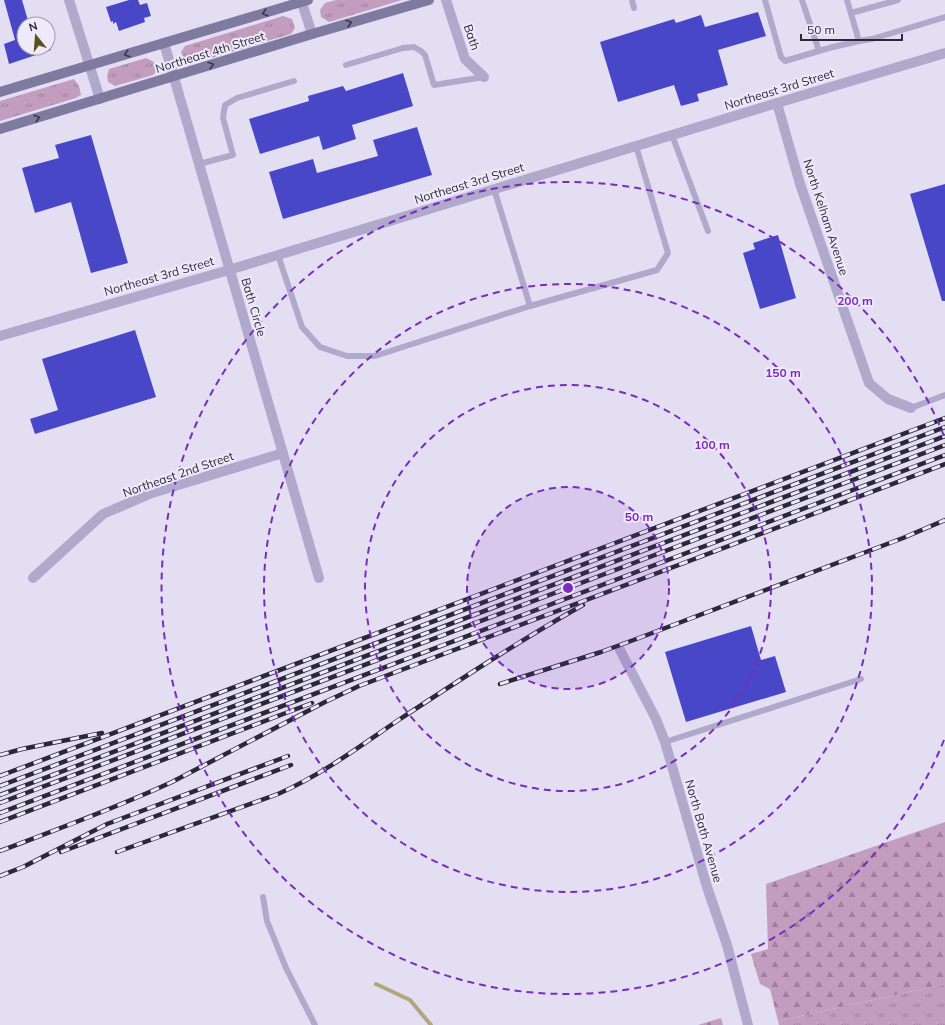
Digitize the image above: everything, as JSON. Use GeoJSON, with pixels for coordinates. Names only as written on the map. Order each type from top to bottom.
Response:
{"type":"FeatureCollection","features":[{"type":"Feature","properties":{"kind":"main road","name":"Northeast 4th Street"},"geometry":{"type":"LineString","coordinates":[[0,130],[312,34],[429,0]]}},
{"type":"Feature","properties":{"kind":"main road","name":"Northeast 4th Street"},"geometry":{"type":"LineString","coordinates":[[0,92],[304,1]]}},
{"type":"Feature","properties":{"kind":"street"},"geometry":{"type":"LineString","coordinates":[[70,0],[100,100]]}},
{"type":"Feature","properties":{"kind":"street","name":"Bath"},"geometry":{"type":"LineString","coordinates":[[446,0],[465,59],[484,77]]}},
{"type":"Feature","properties":{"kind":"street"},"geometry":{"type":"LineString","coordinates":[[304,1],[312,34]]}},
{"type":"Feature","properties":{"kind":"street","name":"Bath Circle"},"geometry":{"type":"LineString","coordinates":[[164,43],[319,578]]}},
{"type":"Feature","properties":{"kind":"street","name":"Northeast 3rd Street"},"geometry":{"type":"LineString","coordinates":[[0,336],[230,270],[945,53]]}},
{"type":"Feature","properties":{"kind":"street","name":"North Kelham Avenue"},"geometry":{"type":"LineString","coordinates":[[777,103],[800,184],[869,383],[888,399],[911,408]]}},
{"type":"Feature","properties":{"kind":"street","name":"Northeast 2nd Street"},"geometry":{"type":"LineString","coordinates":[[33,578],[103,514],[152,493],[283,453]]}},
{"type":"Feature","properties":{"kind":"street","name":"North Bath Avenue"},"geometry":{"type":"LineString","coordinates":[[620,650],[656,720],[665,742],[707,887],[727,945],[748,1025]]}},
{"type":"Feature","properties":{"kind":"lane"},"geometry":{"type":"LineString","coordinates":[[632,0],[634,8]]}},
{"type":"Feature","properties":{"kind":"lane"},"geometry":{"type":"LineString","coordinates":[[765,0],[781,57],[785,61],[819,51],[872,39],[945,16]]}},
{"type":"Feature","properties":{"kind":"lane"},"geometry":{"type":"LineString","coordinates":[[802,0],[819,51]]}},
{"type":"Feature","properties":{"kind":"lane"},"geometry":{"type":"LineString","coordinates":[[847,0],[859,41]]}},
{"type":"Feature","properties":{"kind":"lane"},"geometry":{"type":"LineString","coordinates":[[851,13],[898,0]]}},
{"type":"Feature","properties":{"kind":"lane"},"geometry":{"type":"LineString","coordinates":[[346,65],[404,48],[414,48],[421,51],[425,55],[434,84],[484,77]]}},
{"type":"Feature","properties":{"kind":"lane"},"geometry":{"type":"LineString","coordinates":[[199,164],[233,154],[223,118],[225,106],[237,98],[294,81]]}},
{"type":"Feature","properties":{"kind":"lane"},"geometry":{"type":"LineString","coordinates":[[672,135],[708,231]]}},
{"type":"Feature","properties":{"kind":"lane"},"geometry":{"type":"LineString","coordinates":[[278,255],[302,327],[320,347],[347,356],[375,356],[530,306],[657,270],[668,253],[636,146]]}},
{"type":"Feature","properties":{"kind":"lane"},"geometry":{"type":"LineString","coordinates":[[494,189],[530,306]]}},
{"type":"Feature","properties":{"kind":"lane"},"geometry":{"type":"LineString","coordinates":[[911,408],[945,395]]}},
{"type":"Feature","properties":{"kind":"lane"},"geometry":{"type":"LineString","coordinates":[[665,742],[861,679]]}},
{"type":"Feature","properties":{"kind":"lane"},"geometry":{"type":"LineString","coordinates":[[263,897],[267,921],[286,968],[315,1025]]}},
{"type":"Feature","properties":{"kind":"green space"},"geometry":{"type":"Polygon","coordinates":[[[336,0],[402,0],[329,22],[321,17],[320,10],[325,3],[336,0]]]}},
{"type":"Feature","properties":{"kind":"green space"},"geometry":{"type":"Polygon","coordinates":[[[283,16],[292,19],[295,28],[291,34],[191,64],[184,59],[181,52],[185,46],[283,16]]]}},
{"type":"Feature","properties":{"kind":"green space"},"geometry":{"type":"Polygon","coordinates":[[[146,58],[154,62],[158,70],[153,75],[115,86],[108,82],[107,76],[109,69],[146,58]]]}},
{"type":"Feature","properties":{"kind":"green space"},"geometry":{"type":"Polygon","coordinates":[[[74,79],[79,86],[81,95],[76,98],[0,121],[0,101],[74,79]]]}},
{"type":"Feature","properties":{"kind":"green space"},"geometry":{"type":"Polygon","coordinates":[[[945,822],[945,984],[778,1021],[770,989],[760,984],[751,954],[768,949],[766,884],[945,822]]]}},
{"type":"Feature","properties":{"kind":"green space"},"geometry":{"type":"Polygon","coordinates":[[[945,984],[945,1025],[779,1025],[778,1021],[945,984]]]}},
{"type":"Feature","properties":{"kind":"green space"},"geometry":{"type":"Polygon","coordinates":[[[721,1018],[723,1025],[698,1025],[721,1018]]]}},
{"type":"Feature","properties":{"kind":"building"},"geometry":{"type":"Polygon","coordinates":[[[4,0],[22,0],[27,16],[16,16],[16,56],[33,56],[9,64],[4,44],[15,40],[4,0]]]}},
{"type":"Feature","properties":{"kind":"building"},"geometry":{"type":"Polygon","coordinates":[[[129,0],[138,0],[140,5],[147,3],[151,16],[144,18],[145,22],[119,31],[116,22],[113,24],[113,21],[111,22],[106,7],[129,0]]]}},
{"type":"Feature","properties":{"kind":"building"},"geometry":{"type":"Polygon","coordinates":[[[758,12],[766,36],[718,50],[728,85],[697,94],[699,101],[681,106],[674,85],[618,102],[600,42],[674,19],[676,23],[701,15],[705,27],[758,12]]]}},
{"type":"Feature","properties":{"kind":"building"},"geometry":{"type":"Polygon","coordinates":[[[403,73],[413,106],[352,125],[356,139],[323,150],[319,136],[260,154],[249,119],[309,101],[308,96],[343,86],[346,91],[403,73]]]}},
{"type":"Feature","properties":{"kind":"building"},"geometry":{"type":"Polygon","coordinates":[[[417,127],[432,175],[283,219],[269,172],[313,159],[317,173],[378,156],[373,140],[417,127]]]}},
{"type":"Feature","properties":{"kind":"building"},"geometry":{"type":"Polygon","coordinates":[[[91,135],[128,263],[91,273],[71,202],[35,213],[22,168],[59,158],[55,145],[91,135]]]}},
{"type":"Feature","properties":{"kind":"building"},"geometry":{"type":"Polygon","coordinates":[[[945,184],[945,301],[942,301],[910,194],[945,184]]]}},
{"type":"Feature","properties":{"kind":"building"},"geometry":{"type":"Polygon","coordinates":[[[778,235],[796,298],[760,309],[743,253],[755,249],[753,243],[778,235]]]}},
{"type":"Feature","properties":{"kind":"building"},"geometry":{"type":"Polygon","coordinates":[[[135,330],[156,397],[35,434],[30,419],[58,410],[42,359],[135,330]]]}},
{"type":"Feature","properties":{"kind":"building"},"geometry":{"type":"Polygon","coordinates":[[[751,626],[761,660],[775,656],[786,692],[686,722],[665,652],[751,626]]]}},
{"type":"Feature","properties":{"kind":"waterway"},"geometry":{"type":"LineString","coordinates":[[376,984],[410,1000],[431,1025]]}},
{"type":"Feature","properties":{"kind":"railway"},"geometry":{"type":"LineString","coordinates":[[0,776],[945,418]]}},
{"type":"Feature","properties":{"kind":"railway"},"geometry":{"type":"LineString","coordinates":[[0,786],[945,427]]}},
{"type":"Feature","properties":{"kind":"railway"},"geometry":{"type":"LineString","coordinates":[[0,795],[945,436]]}},
{"type":"Feature","properties":{"kind":"railway"},"geometry":{"type":"LineString","coordinates":[[0,803],[945,445]]}},
{"type":"Feature","properties":{"kind":"railway"},"geometry":{"type":"LineString","coordinates":[[0,813],[945,455]]}},
{"type":"Feature","properties":{"kind":"railway"},"geometry":{"type":"LineString","coordinates":[[0,851],[151,792],[359,686],[945,464]]}},
{"type":"Feature","properties":{"kind":"railway"},"geometry":{"type":"LineString","coordinates":[[500,684],[601,652],[639,638],[903,538],[945,520]]}},
{"type":"Feature","properties":{"kind":"railway"},"geometry":{"type":"LineString","coordinates":[[117,852],[278,794],[294,786],[339,760],[489,662],[583,605]]}},
{"type":"Feature","properties":{"kind":"railway"},"geometry":{"type":"LineString","coordinates":[[0,822],[312,703]]}},
{"type":"Feature","properties":{"kind":"railway"},"geometry":{"type":"LineString","coordinates":[[0,755],[22,749],[102,733]]}},
{"type":"Feature","properties":{"kind":"railway"},"geometry":{"type":"LineString","coordinates":[[0,876],[23,867],[107,824],[288,756]]}},
{"type":"Feature","properties":{"kind":"railway"},"geometry":{"type":"LineString","coordinates":[[61,852],[291,765]]}}]}
